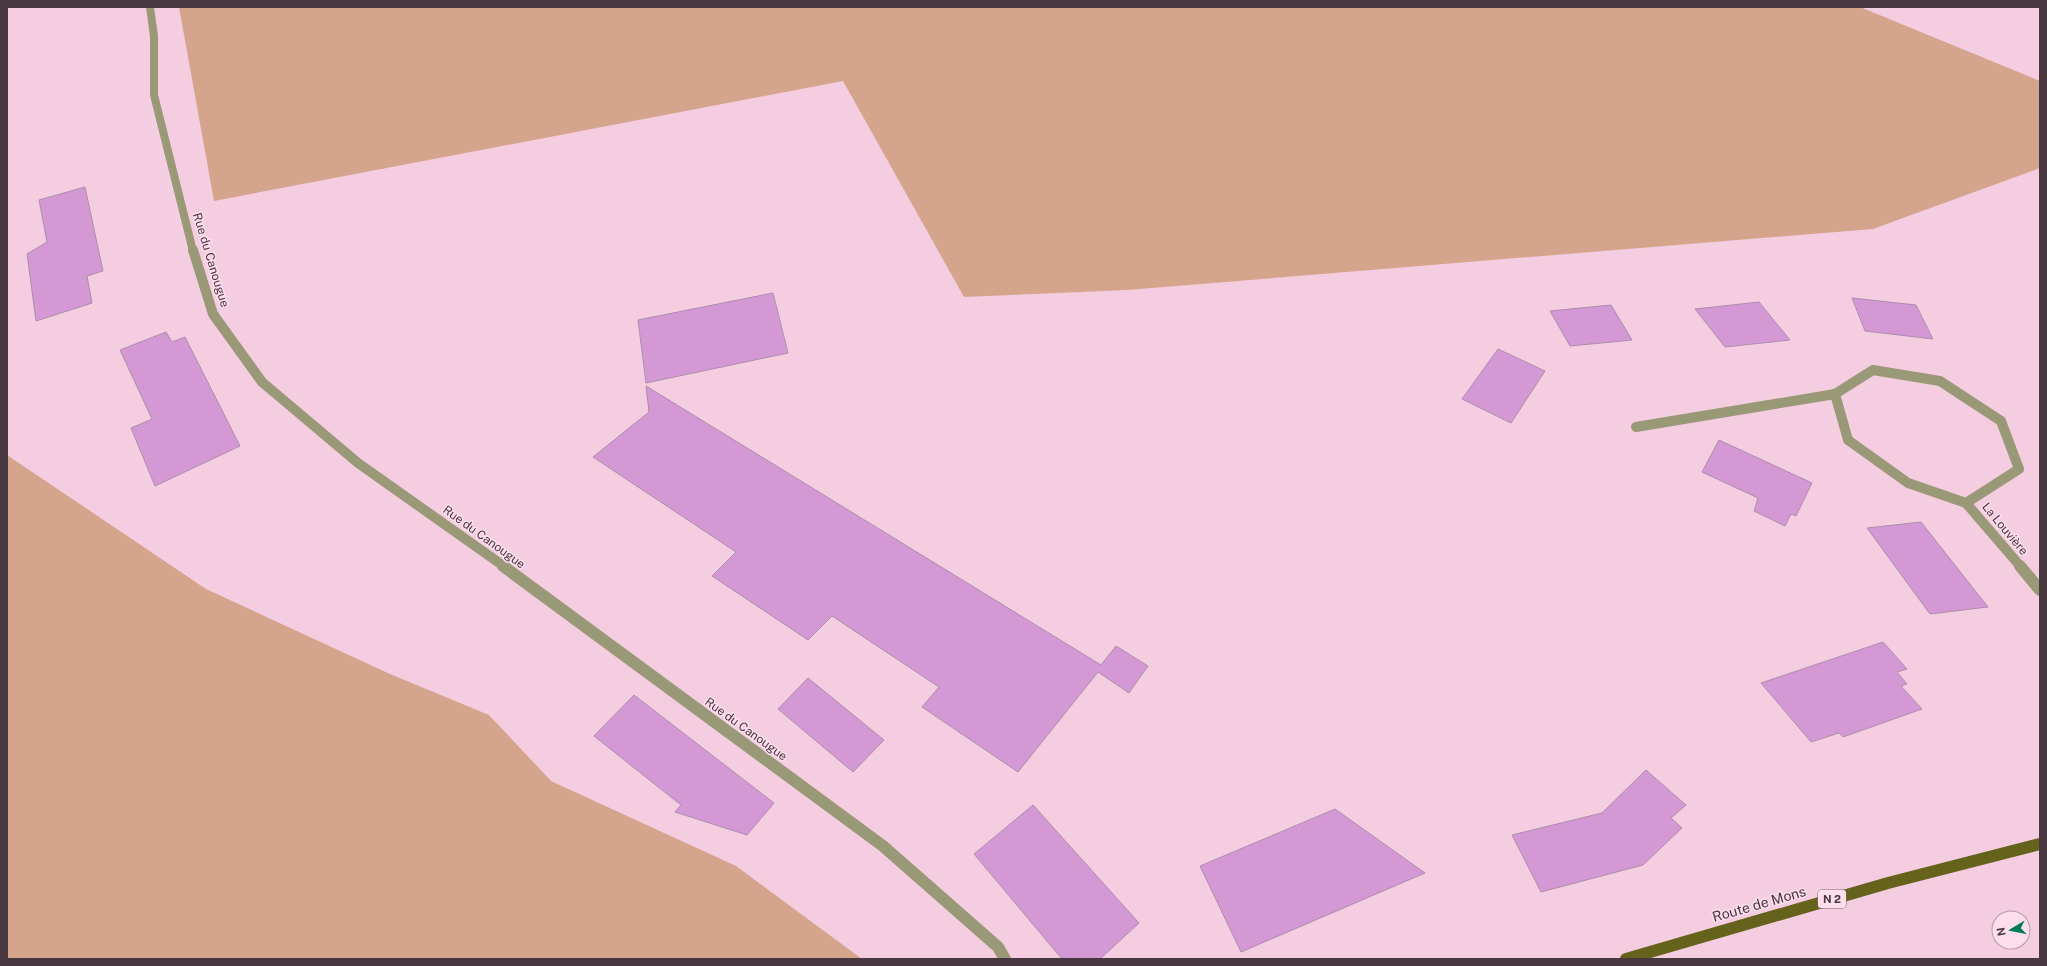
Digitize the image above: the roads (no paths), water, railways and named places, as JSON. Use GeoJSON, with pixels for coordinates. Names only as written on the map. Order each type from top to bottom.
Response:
{"type":"FeatureCollection","features":[{"type":"Feature","properties":{"kind":"main road","name":"Route de Mons"},"geometry":{"type":"LineString","coordinates":[[1626,959],[1888,883],[2040,844]]}},
{"type":"Feature","properties":{"kind":"street","name":"Rue du Canougue"},"geometry":{"type":"LineString","coordinates":[[150,7],[154,36],[154,95],[192,247],[213,314],[262,382],[358,462],[490,557],[883,846],[998,947],[1004,959]]}},
{"type":"Feature","properties":{"kind":"street"},"geometry":{"type":"LineString","coordinates":[[1636,426],[1835,394],[1873,370],[1940,381],[2001,421],[2019,469],[1966,503],[1908,483],[1848,440],[1835,394]]}},
{"type":"Feature","properties":{"kind":"street","name":"La Louvière"},"geometry":{"type":"LineString","coordinates":[[1966,503],[2040,590]]}}]}
